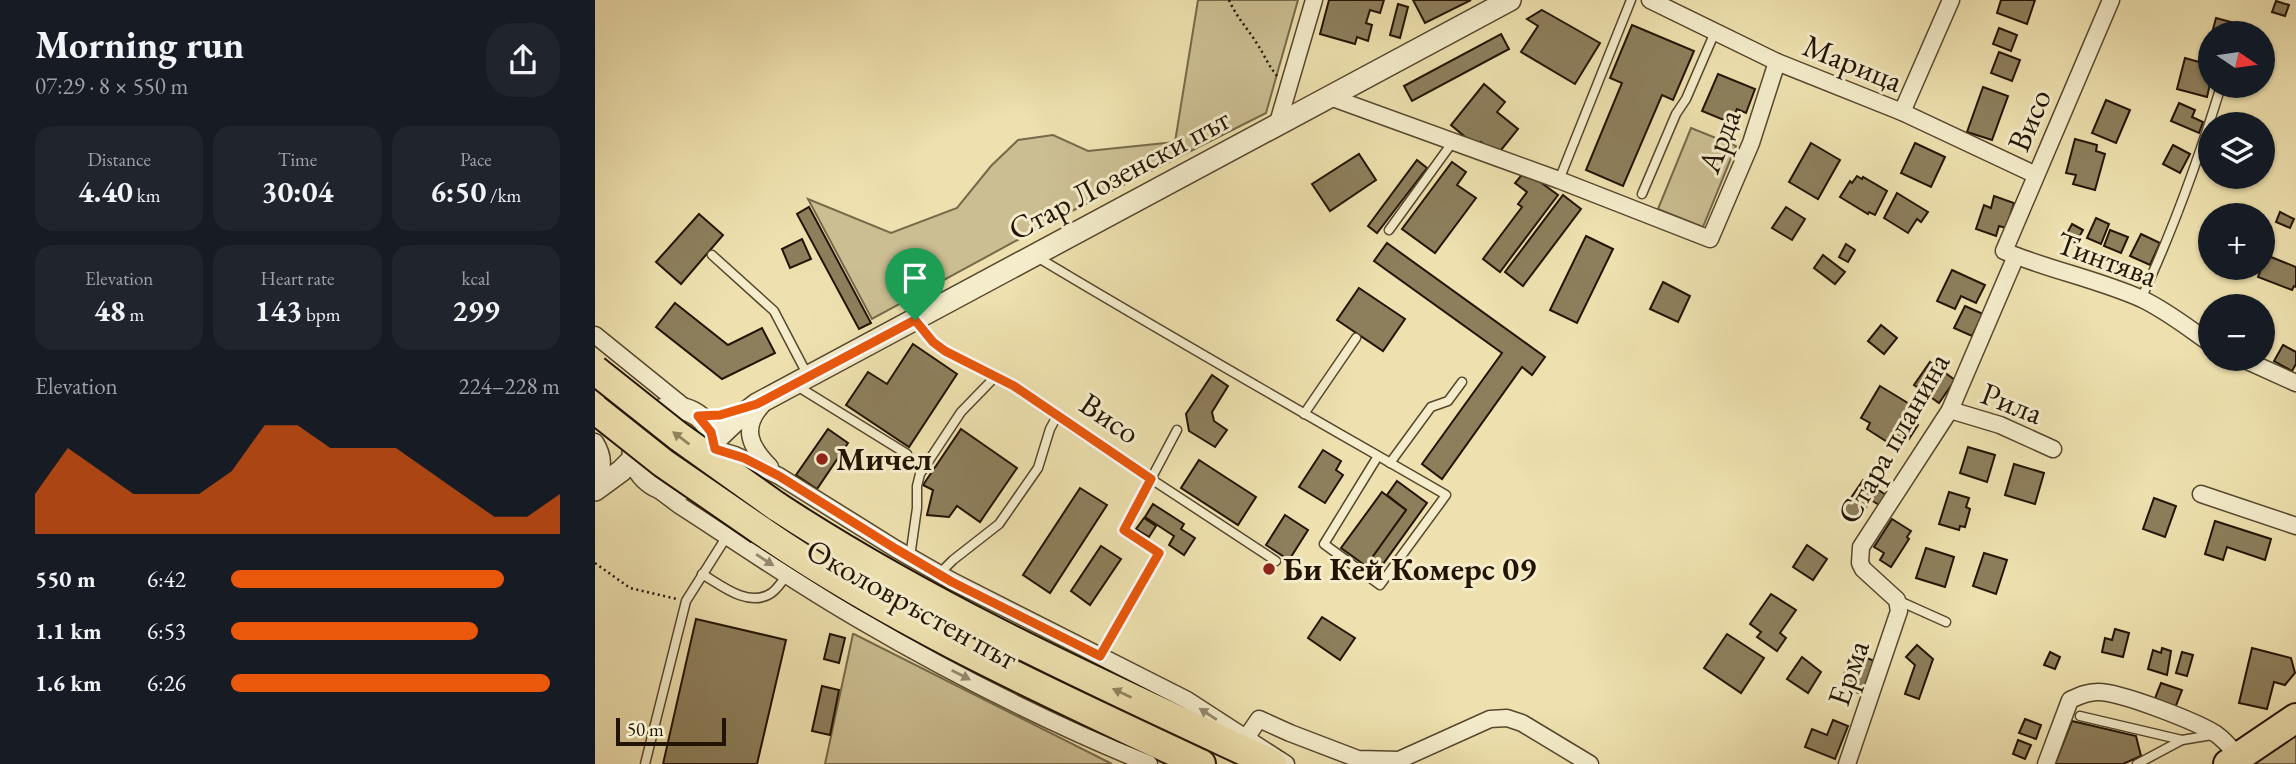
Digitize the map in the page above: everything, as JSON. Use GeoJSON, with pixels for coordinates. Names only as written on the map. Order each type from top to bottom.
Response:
{"type":"FeatureCollection","features":[{"type":"Feature","properties":{"kind":"highway","name":"Околовръстен път"},"geometry":{"type":"LineString","coordinates":[[595,370],[678,436],[776,506],[898,582],[976,623],[1272,764]]}},
{"type":"Feature","properties":{"kind":"highway","name":"Околовръстен път"},"geometry":{"type":"LineString","coordinates":[[595,409],[663,463],[841,583],[977,657],[1201,764]]}},
{"type":"Feature","properties":{"kind":"highway"},"geometry":{"type":"LineString","coordinates":[[2234,761],[2296,718]]}},
{"type":"Feature","properties":{"kind":"street"},"geometry":{"type":"LineString","coordinates":[[1277,126],[1314,0]]}},
{"type":"Feature","properties":{"kind":"street","name":"Стар Лозенски път"},"geometry":{"type":"LineString","coordinates":[[693,414],[720,415],[763,400],[1510,0]]}},
{"type":"Feature","properties":{"kind":"street","name":"Марица"},"geometry":{"type":"LineString","coordinates":[[1650,0],[1777,62],[1902,112],[2036,175]]}},
{"type":"Feature","properties":{"kind":"street"},"geometry":{"type":"LineString","coordinates":[[1902,112],[1951,0]]}},
{"type":"Feature","properties":{"kind":"street","name":"Висо"},"geometry":{"type":"LineString","coordinates":[[2016,256],[2004,250],[2111,0]]}},
{"type":"Feature","properties":{"kind":"street","name":"Арда"},"geometry":{"type":"LineString","coordinates":[[1559,180],[1710,239],[1751,143],[1777,62]]}},
{"type":"Feature","properties":{"kind":"street"},"geometry":{"type":"LineString","coordinates":[[1330,97],[1559,180]]}},
{"type":"Feature","properties":{"kind":"street","name":"Тинтява"},"geometry":{"type":"LineString","coordinates":[[2016,256],[2141,299],[2182,321],[2198,334]]}},
{"type":"Feature","properties":{"kind":"street","name":"Стара планина"},"geometry":{"type":"LineString","coordinates":[[1897,600],[1863,569],[1860,563],[1861,547],[1950,410],[2016,256]]}},
{"type":"Feature","properties":{"kind":"street"},"geometry":{"type":"LineString","coordinates":[[595,335],[693,414],[711,432],[714,445],[709,470],[704,478],[690,487],[670,491],[649,482],[628,479],[597,487]]}},
{"type":"Feature","properties":{"kind":"street"},"geometry":{"type":"LineString","coordinates":[[2270,371],[2296,383]]}},
{"type":"Feature","properties":{"kind":"street"},"geometry":{"type":"LineString","coordinates":[[763,400],[756,412],[750,435],[755,451],[779,476]]}},
{"type":"Feature","properties":{"kind":"street","name":"Стар Лозенски път"},"geometry":{"type":"LineString","coordinates":[[714,445],[734,422],[763,400]]}},
{"type":"Feature","properties":{"kind":"street"},"geometry":{"type":"LineString","coordinates":[[649,482],[637,469],[633,453],[636,433],[648,417],[657,412],[670,408],[693,414]]}},
{"type":"Feature","properties":{"kind":"street","name":"Рила"},"geometry":{"type":"LineString","coordinates":[[1950,410],[2000,425],[2053,449]]}},
{"type":"Feature","properties":{"kind":"street"},"geometry":{"type":"LineString","coordinates":[[595,432],[633,453]]}},
{"type":"Feature","properties":{"kind":"street"},"geometry":{"type":"LineString","coordinates":[[595,442],[602,463],[597,487]]}},
{"type":"Feature","properties":{"kind":"street"},"geometry":{"type":"LineString","coordinates":[[714,445],[779,476],[939,574],[1187,700],[1286,764]]}},
{"type":"Feature","properties":{"kind":"street"},"geometry":{"type":"LineString","coordinates":[[597,487],[633,453]]}},
{"type":"Feature","properties":{"kind":"street","name":"Околовръстен път"},"geometry":{"type":"LineString","coordinates":[[649,482],[679,505],[859,620],[939,664],[1149,764]]}},
{"type":"Feature","properties":{"kind":"street"},"geometry":{"type":"LineString","coordinates":[[2201,494],[2296,526]]}},
{"type":"Feature","properties":{"kind":"street","name":"Ерма"},"geometry":{"type":"LineString","coordinates":[[1847,764],[1899,611],[1897,600]]}},
{"type":"Feature","properties":{"kind":"street"},"geometry":{"type":"LineString","coordinates":[[2046,764],[2070,700],[2085,693],[2099,691],[2200,725],[2228,743],[2234,761]]}},
{"type":"Feature","properties":{"kind":"street"},"geometry":{"type":"LineString","coordinates":[[1246,738],[1259,719],[1358,759],[1399,760],[1490,719],[1507,718],[1522,723],[1590,764]]}},
{"type":"Feature","properties":{"kind":"lane"},"geometry":{"type":"LineString","coordinates":[[1559,180],[1631,0]]}},
{"type":"Feature","properties":{"kind":"lane"},"geometry":{"type":"LineString","coordinates":[[1642,194],[1715,32]]}},
{"type":"Feature","properties":{"kind":"lane"},"geometry":{"type":"LineString","coordinates":[[2141,299],[2165,246],[2217,98]]}},
{"type":"Feature","properties":{"kind":"lane"},"geometry":{"type":"LineString","coordinates":[[1389,230],[1452,143]]}},
{"type":"Feature","properties":{"kind":"lane"},"geometry":{"type":"LineString","coordinates":[[712,255],[774,311],[802,380],[907,454]]}},
{"type":"Feature","properties":{"kind":"lane"},"geometry":{"type":"LineString","coordinates":[[1033,255],[1445,495],[1380,585],[1324,544],[1378,456]]}},
{"type":"Feature","properties":{"kind":"lane","name":"Висо"},"geometry":{"type":"LineString","coordinates":[[915,320],[933,342],[945,351],[996,376],[1276,561]]}},
{"type":"Feature","properties":{"kind":"lane"},"geometry":{"type":"LineString","coordinates":[[1304,414],[1356,338]]}},
{"type":"Feature","properties":{"kind":"lane"},"geometry":{"type":"LineString","coordinates":[[910,557],[920,474],[961,412],[996,376]]}},
{"type":"Feature","properties":{"kind":"lane"},"geometry":{"type":"LineString","coordinates":[[1390,463],[1431,407],[1448,401],[1462,382]]}},
{"type":"Feature","properties":{"kind":"lane"},"geometry":{"type":"LineString","coordinates":[[939,574],[999,524],[1038,468],[1050,429],[1057,416]]}},
{"type":"Feature","properties":{"kind":"lane"},"geometry":{"type":"LineString","coordinates":[[1100,656],[1159,553],[1124,530],[1177,430]]}},
{"type":"Feature","properties":{"kind":"lane"},"geometry":{"type":"LineString","coordinates":[[645,764],[686,601],[727,536]]}},
{"type":"Feature","properties":{"kind":"lane"},"geometry":{"type":"LineString","coordinates":[[702,574],[735,593],[754,599],[771,595],[787,575]]}},
{"type":"Feature","properties":{"kind":"lane"},"geometry":{"type":"LineString","coordinates":[[1897,600],[1946,622]]}},
{"type":"Feature","properties":{"kind":"lane"},"geometry":{"type":"LineString","coordinates":[[2080,716],[2182,740]]}},
{"type":"Feature","properties":{"kind":"lane"},"geometry":{"type":"LineString","coordinates":[[2137,764],[2182,740],[2217,734]]}},
{"type":"Feature","properties":{"kind":"lane"},"geometry":{"type":"LineString","coordinates":[[1111,748],[1126,764]]}},
{"type":"Feature","properties":{"kind":"path"},"geometry":{"type":"LineString","coordinates":[[1229,0],[1236,15],[1258,44],[1268,65],[1287,90]]}},
{"type":"Feature","properties":{"kind":"path"},"geometry":{"type":"LineString","coordinates":[[595,563],[630,588],[686,601]]}},
{"type":"Feature","properties":{"kind":"shaded area"},"geometry":{"type":"Polygon","coordinates":[[[1198,0],[1298,0],[1266,113],[1058,218],[872,319],[808,199],[891,233],[957,208],[991,166],[1018,140],[1053,135],[1088,151],[1175,142],[1198,0]]]}},
{"type":"Feature","properties":{"kind":"shaded area"},"geometry":{"type":"Polygon","coordinates":[[[1691,128],[1736,146],[1703,227],[1658,209],[1691,128]]]}},
{"type":"Feature","properties":{"kind":"shaded area"},"geometry":{"type":"Polygon","coordinates":[[[854,634],[1112,764],[825,764],[854,634]]]}},
{"type":"Feature","properties":{"kind":"shaded area"},"geometry":{"type":"Polygon","coordinates":[[[2296,731],[2296,764],[2247,764],[2296,731]]]}},
{"type":"Feature","properties":{"kind":"building"},"geometry":{"type":"Polygon","coordinates":[[[1329,0],[1384,0],[1380,13],[1370,10],[1366,23],[1372,25],[1368,41],[1357,37],[1355,44],[1320,34],[1329,0]]]}},
{"type":"Feature","properties":{"kind":"building"},"geometry":{"type":"Polygon","coordinates":[[[1413,0],[1471,0],[1425,23],[1413,0]]]}},
{"type":"Feature","properties":{"kind":"building"},"geometry":{"type":"Polygon","coordinates":[[[2001,0],[2035,0],[2027,24],[1997,13],[2001,0]]]}},
{"type":"Feature","properties":{"kind":"building"},"geometry":{"type":"Polygon","coordinates":[[[2276,1],[2289,5],[2285,16],[2272,12],[2276,1]]]}},
{"type":"Feature","properties":{"kind":"building"},"geometry":{"type":"Polygon","coordinates":[[[1398,4],[1408,7],[1400,38],[1390,35],[1398,4]]]}},
{"type":"Feature","properties":{"kind":"building"},"geometry":{"type":"Polygon","coordinates":[[[1542,10],[1600,43],[1575,84],[1521,52],[1538,26],[1527,19],[1542,10]]]}},
{"type":"Feature","properties":{"kind":"building"},"geometry":{"type":"Polygon","coordinates":[[[1632,25],[1694,51],[1673,100],[1662,95],[1623,186],[1586,170],[1622,83],[1610,78],[1632,25]]]}},
{"type":"Feature","properties":{"kind":"building"},"geometry":{"type":"Polygon","coordinates":[[[1999,28],[2017,35],[2011,51],[1993,44],[1999,28]]]}},
{"type":"Feature","properties":{"kind":"building"},"geometry":{"type":"Polygon","coordinates":[[[1501,34],[1509,49],[1412,101],[1404,86],[1501,34]]]}},
{"type":"Feature","properties":{"kind":"building"},"geometry":{"type":"Polygon","coordinates":[[[1999,52],[2020,60],[2012,81],[1991,73],[1999,52]]]}},
{"type":"Feature","properties":{"kind":"building"},"geometry":{"type":"Polygon","coordinates":[[[2185,58],[2198,62],[2198,95],[2177,89],[2185,58]]]}},
{"type":"Feature","properties":{"kind":"building"},"geometry":{"type":"Polygon","coordinates":[[[1718,74],[1755,89],[1746,113],[1737,109],[1731,123],[1702,111],[1718,74]]]}},
{"type":"Feature","properties":{"kind":"building"},"geometry":{"type":"Polygon","coordinates":[[[1484,84],[1505,102],[1497,112],[1518,129],[1497,155],[1481,142],[1477,147],[1451,125],[1484,84]]]}},
{"type":"Feature","properties":{"kind":"building"},"geometry":{"type":"Polygon","coordinates":[[[1983,87],[2008,96],[1992,140],[1967,132],[1983,87]]]}},
{"type":"Feature","properties":{"kind":"building"},"geometry":{"type":"Polygon","coordinates":[[[2106,100],[2130,110],[2116,143],[2092,133],[2106,100]]]}},
{"type":"Feature","properties":{"kind":"building"},"geometry":{"type":"Polygon","coordinates":[[[2179,103],[2195,110],[2192,117],[2198,120],[2198,133],[2171,121],[2179,103]]]}},
{"type":"Feature","properties":{"kind":"building"},"geometry":{"type":"Polygon","coordinates":[[[2075,139],[2097,145],[2096,151],[2105,154],[2095,190],[2073,184],[2076,175],[2066,173],[2075,139]]]}},
{"type":"Feature","properties":{"kind":"building"},"geometry":{"type":"Polygon","coordinates":[[[1811,143],[1840,160],[1818,199],[1789,182],[1811,143]]]}},
{"type":"Feature","properties":{"kind":"building"},"geometry":{"type":"Polygon","coordinates":[[[1915,143],[1945,157],[1931,187],[1901,173],[1915,143]]]}},
{"type":"Feature","properties":{"kind":"building"},"geometry":{"type":"Polygon","coordinates":[[[2173,145],[2190,154],[2180,173],[2163,164],[2173,145]]]}},
{"type":"Feature","properties":{"kind":"building"},"geometry":{"type":"Polygon","coordinates":[[[1359,154],[1376,180],[1330,211],[1312,184],[1359,154]]]}},
{"type":"Feature","properties":{"kind":"building"},"geometry":{"type":"Polygon","coordinates":[[[1417,160],[1427,168],[1377,233],[1368,226],[1417,160]]]}},
{"type":"Feature","properties":{"kind":"building"},"geometry":{"type":"Polygon","coordinates":[[[1452,162],[1466,172],[1457,185],[1476,198],[1435,253],[1402,229],[1452,162]]]}},
{"type":"Feature","properties":{"kind":"building"},"geometry":{"type":"Polygon","coordinates":[[[1525,171],[1558,195],[1500,272],[1483,259],[1522,207],[1518,204],[1527,192],[1515,183],[1525,171]]]}},
{"type":"Feature","properties":{"kind":"building"},"geometry":{"type":"Polygon","coordinates":[[[1857,176],[1887,191],[1875,215],[1869,212],[1868,214],[1840,197],[1850,181],[1852,183],[1857,176]]]}},
{"type":"Feature","properties":{"kind":"building"},"geometry":{"type":"Polygon","coordinates":[[[1897,193],[1928,212],[1921,222],[1917,219],[1908,233],[1884,218],[1897,193]]]}},
{"type":"Feature","properties":{"kind":"building"},"geometry":{"type":"Polygon","coordinates":[[[1563,195],[1581,209],[1523,286],[1505,272],[1563,195]]]}},
{"type":"Feature","properties":{"kind":"building"},"geometry":{"type":"Polygon","coordinates":[[[1994,196],[2014,203],[2006,228],[1999,226],[1996,236],[1976,229],[1984,205],[1991,208],[1994,196]]]}},
{"type":"Feature","properties":{"kind":"building"},"geometry":{"type":"Polygon","coordinates":[[[809,207],[871,323],[859,329],[797,214],[809,207]]]}},
{"type":"Feature","properties":{"kind":"building"},"geometry":{"type":"Polygon","coordinates":[[[1786,207],[1805,219],[1792,240],[1772,228],[1786,207]]]}},
{"type":"Feature","properties":{"kind":"building"},"geometry":{"type":"Polygon","coordinates":[[[2280,212],[2294,219],[2290,228],[2276,222],[2280,212]]]}},
{"type":"Feature","properties":{"kind":"building"},"geometry":{"type":"Polygon","coordinates":[[[699,214],[723,235],[681,284],[656,262],[699,214]]]}},
{"type":"Feature","properties":{"kind":"building"},"geometry":{"type":"Polygon","coordinates":[[[2096,218],[2109,224],[2101,244],[2087,238],[2096,218]]]}},
{"type":"Feature","properties":{"kind":"building"},"geometry":{"type":"Polygon","coordinates":[[[2072,224],[2083,230],[2076,243],[2065,237],[2072,224]]]}},
{"type":"Feature","properties":{"kind":"building"},"geometry":{"type":"Polygon","coordinates":[[[2110,230],[2128,237],[2121,253],[2104,246],[2110,230]]]}},
{"type":"Feature","properties":{"kind":"building"},"geometry":{"type":"Polygon","coordinates":[[[2141,234],[2160,243],[2150,265],[2130,256],[2141,234]]]}},
{"type":"Feature","properties":{"kind":"building"},"geometry":{"type":"Polygon","coordinates":[[[1586,236],[1613,249],[1577,323],[1550,310],[1586,236]]]}},
{"type":"Feature","properties":{"kind":"building"},"geometry":{"type":"Polygon","coordinates":[[[802,239],[811,259],[790,268],[782,249],[802,239]]]}},
{"type":"Feature","properties":{"kind":"building"},"geometry":{"type":"Polygon","coordinates":[[[1387,243],[1545,357],[1532,375],[1522,367],[1442,479],[1422,464],[1502,353],[1374,261],[1387,243]]]}},
{"type":"Feature","properties":{"kind":"building"},"geometry":{"type":"Polygon","coordinates":[[[1846,244],[1855,250],[1848,262],[1839,257],[1846,244]]]}},
{"type":"Feature","properties":{"kind":"building"},"geometry":{"type":"Polygon","coordinates":[[[1823,255],[1845,272],[1835,284],[1814,268],[1823,255]]]}},
{"type":"Feature","properties":{"kind":"building"},"geometry":{"type":"Polygon","coordinates":[[[2275,259],[2296,267],[2296,287],[2292,290],[2266,280],[2275,280],[2275,259]]]}},
{"type":"Feature","properties":{"kind":"building"},"geometry":{"type":"Polygon","coordinates":[[[1952,270],[1985,285],[1976,303],[1961,296],[1955,309],[1937,301],[1952,270]]]}},
{"type":"Feature","properties":{"kind":"building"},"geometry":{"type":"Polygon","coordinates":[[[1663,282],[1690,296],[1678,322],[1650,309],[1663,282]]]}},
{"type":"Feature","properties":{"kind":"building"},"geometry":{"type":"Polygon","coordinates":[[[1359,288],[1405,319],[1383,351],[1337,320],[1359,288]]]}},
{"type":"Feature","properties":{"kind":"building"},"geometry":{"type":"Polygon","coordinates":[[[675,303],[728,345],[762,328],[775,353],[722,379],[656,327],[675,303]]]}},
{"type":"Feature","properties":{"kind":"building"},"geometry":{"type":"Polygon","coordinates":[[[1965,306],[1983,314],[1972,336],[1954,328],[1965,306]]]}},
{"type":"Feature","properties":{"kind":"building"},"geometry":{"type":"Polygon","coordinates":[[[1881,325],[1897,338],[1884,354],[1868,341],[1881,325]]]}},
{"type":"Feature","properties":{"kind":"building"},"geometry":{"type":"Polygon","coordinates":[[[913,344],[957,374],[909,447],[846,405],[868,372],[887,384],[913,344]]]}},
{"type":"Feature","properties":{"kind":"building"},"geometry":{"type":"Polygon","coordinates":[[[2283,345],[2296,352],[2296,364],[2292,371],[2275,359],[2283,345]]]}},
{"type":"Feature","properties":{"kind":"building"},"geometry":{"type":"Polygon","coordinates":[[[1930,362],[1955,380],[1939,403],[1914,385],[1930,362]]]}},
{"type":"Feature","properties":{"kind":"building"},"geometry":{"type":"Polygon","coordinates":[[[1212,375],[1228,386],[1212,412],[1214,421],[1227,430],[1215,447],[1189,431],[1186,414],[1212,375]]]}},
{"type":"Feature","properties":{"kind":"building"},"geometry":{"type":"Polygon","coordinates":[[[1880,386],[1921,411],[1914,422],[1918,425],[1909,439],[1906,436],[1901,443],[1892,438],[1889,443],[1867,429],[1870,423],[1861,418],[1880,386]]]}},
{"type":"Feature","properties":{"kind":"building"},"geometry":{"type":"Polygon","coordinates":[[[828,429],[848,443],[817,489],[796,475],[828,429]]]}},
{"type":"Feature","properties":{"kind":"building"},"geometry":{"type":"Polygon","coordinates":[[[961,429],[1017,468],[980,522],[957,506],[949,517],[927,515],[933,490],[923,485],[961,429]]]}},
{"type":"Feature","properties":{"kind":"building"},"geometry":{"type":"Polygon","coordinates":[[[1968,447],[1995,455],[1987,482],[1960,473],[1968,447]]]}},
{"type":"Feature","properties":{"kind":"building"},"geometry":{"type":"Polygon","coordinates":[[[1323,450],[1341,461],[1336,470],[1343,475],[1325,503],[1299,487],[1323,450]]]}},
{"type":"Feature","properties":{"kind":"building"},"geometry":{"type":"Polygon","coordinates":[[[1199,460],[1256,497],[1238,525],[1181,488],[1199,460]]]}},
{"type":"Feature","properties":{"kind":"building"},"geometry":{"type":"Polygon","coordinates":[[[2014,464],[2044,473],[2035,504],[2005,495],[2014,464]]]}},
{"type":"Feature","properties":{"kind":"building"},"geometry":{"type":"Polygon","coordinates":[[[1863,480],[1886,495],[1879,505],[1871,500],[1857,521],[1842,511],[1863,480]]]}},
{"type":"Feature","properties":{"kind":"building"},"geometry":{"type":"Polygon","coordinates":[[[1397,481],[1427,503],[1378,571],[1367,563],[1406,510],[1387,495],[1397,481]]]}},
{"type":"Feature","properties":{"kind":"building"},"geometry":{"type":"Polygon","coordinates":[[[1080,488],[1107,505],[1050,593],[1023,575],[1080,488]]]}},
{"type":"Feature","properties":{"kind":"building"},"geometry":{"type":"Polygon","coordinates":[[[1382,492],[1406,510],[1366,566],[1341,548],[1382,492]]]}},
{"type":"Feature","properties":{"kind":"building"},"geometry":{"type":"Polygon","coordinates":[[[1949,492],[1969,498],[1966,507],[1970,509],[1965,527],[1960,526],[1959,530],[1939,524],[1949,492]]]}},
{"type":"Feature","properties":{"kind":"building"},"geometry":{"type":"Polygon","coordinates":[[[2154,498],[2176,506],[2165,537],[2143,529],[2154,498]]]}},
{"type":"Feature","properties":{"kind":"building"},"geometry":{"type":"Polygon","coordinates":[[[1153,504],[1184,524],[1181,529],[1195,538],[1184,555],[1169,545],[1174,536],[1145,517],[1153,504]]]}},
{"type":"Feature","properties":{"kind":"building"},"geometry":{"type":"Polygon","coordinates":[[[1285,515],[1308,530],[1289,560],[1266,545],[1285,515]]]}},
{"type":"Feature","properties":{"kind":"building"},"geometry":{"type":"Polygon","coordinates":[[[1144,518],[1156,526],[1149,537],[1136,529],[1144,518]]]}},
{"type":"Feature","properties":{"kind":"building"},"geometry":{"type":"Polygon","coordinates":[[[1892,519],[1911,531],[1907,537],[1909,539],[1891,567],[1880,560],[1884,553],[1874,547],[1892,519]]]}},
{"type":"Feature","properties":{"kind":"building"},"geometry":{"type":"Polygon","coordinates":[[[2215,521],[2271,539],[2265,560],[2227,547],[2223,560],[2205,554],[2215,521]]]}},
{"type":"Feature","properties":{"kind":"building"},"geometry":{"type":"Polygon","coordinates":[[[1807,545],[1827,559],[1813,580],[1793,567],[1807,545]]]}},
{"type":"Feature","properties":{"kind":"building"},"geometry":{"type":"Polygon","coordinates":[[[1101,546],[1121,559],[1090,605],[1071,591],[1101,546]]]}},
{"type":"Feature","properties":{"kind":"building"},"geometry":{"type":"Polygon","coordinates":[[[1926,548],[1954,557],[1945,587],[1916,578],[1926,548]]]}},
{"type":"Feature","properties":{"kind":"building"},"geometry":{"type":"Polygon","coordinates":[[[1984,553],[2007,560],[1996,594],[1973,586],[1984,553]]]}},
{"type":"Feature","properties":{"kind":"building"},"geometry":{"type":"Polygon","coordinates":[[[1771,594],[1796,610],[1780,633],[1786,638],[1777,651],[1757,637],[1761,632],[1750,624],[1771,594]]]}},
{"type":"Feature","properties":{"kind":"building"},"geometry":{"type":"Polygon","coordinates":[[[1322,617],[1355,638],[1340,660],[1308,638],[1322,617]]]}},
{"type":"Feature","properties":{"kind":"building"},"geometry":{"type":"Polygon","coordinates":[[[696,619],[786,640],[757,764],[663,764],[696,619]]]}},
{"type":"Feature","properties":{"kind":"building"},"geometry":{"type":"Polygon","coordinates":[[[2115,629],[2129,633],[2123,657],[2102,652],[2105,638],[2112,640],[2115,629]]]}},
{"type":"Feature","properties":{"kind":"building"},"geometry":{"type":"Polygon","coordinates":[[[830,634],[845,638],[839,663],[824,659],[830,634]]]}},
{"type":"Feature","properties":{"kind":"building"},"geometry":{"type":"Polygon","coordinates":[[[1727,634],[1764,658],[1741,693],[1704,668],[1727,634]]]}},
{"type":"Feature","properties":{"kind":"building"},"geometry":{"type":"Polygon","coordinates":[[[1917,645],[1933,659],[1919,699],[1905,694],[1915,665],[1906,657],[1917,645]]]}},
{"type":"Feature","properties":{"kind":"building"},"geometry":{"type":"Polygon","coordinates":[[[2162,648],[2171,651],[2167,675],[2148,669],[2153,650],[2161,653],[2162,648]]]}},
{"type":"Feature","properties":{"kind":"building"},"geometry":{"type":"Polygon","coordinates":[[[2252,648],[2291,658],[2295,673],[2285,685],[2274,682],[2267,709],[2239,703],[2252,648]]]}},
{"type":"Feature","properties":{"kind":"building"},"geometry":{"type":"Polygon","coordinates":[[[1852,652],[1877,662],[1864,695],[1840,686],[1852,652]]]}},
{"type":"Feature","properties":{"kind":"building"},"geometry":{"type":"Polygon","coordinates":[[[2050,652],[2060,657],[2055,669],[2044,665],[2050,652]]]}},
{"type":"Feature","properties":{"kind":"building"},"geometry":{"type":"Polygon","coordinates":[[[2182,652],[2193,655],[2187,676],[2176,673],[2182,652]]]}},
{"type":"Feature","properties":{"kind":"building"},"geometry":{"type":"Polygon","coordinates":[[[1802,657],[1821,672],[1808,693],[1787,679],[1802,657]]]}},
{"type":"Feature","properties":{"kind":"building"},"geometry":{"type":"Polygon","coordinates":[[[2161,683],[2182,690],[2175,708],[2154,701],[2161,683]]]}},
{"type":"Feature","properties":{"kind":"building"},"geometry":{"type":"Polygon","coordinates":[[[822,686],[839,690],[830,735],[812,731],[822,686]]]}},
{"type":"Feature","properties":{"kind":"building"},"geometry":{"type":"Polygon","coordinates":[[[2025,719],[2041,725],[2036,739],[2019,733],[2025,719]]]}},
{"type":"Feature","properties":{"kind":"building"},"geometry":{"type":"Polygon","coordinates":[[[1833,720],[1848,726],[1835,759],[1805,747],[1812,729],[1827,735],[1833,720]]]}},
{"type":"Feature","properties":{"kind":"building"},"geometry":{"type":"Polygon","coordinates":[[[2072,721],[2136,736],[2141,756],[2123,764],[2055,764],[2072,721]]]}},
{"type":"Feature","properties":{"kind":"building"},"geometry":{"type":"Polygon","coordinates":[[[2018,740],[2031,745],[2025,759],[2013,754],[2018,740]]]}},
{"type":"Feature","properties":{"kind":"place","name":"Мичел"},"geometry":{"type":"Point","coordinates":[822,459]}},
{"type":"Feature","properties":{"kind":"place","name":"Би Кей Комерс 09"},"geometry":{"type":"Point","coordinates":[1269,569]}},
{"type":"Feature","properties":{"kind":"route"},"geometry":{"type":"LineString","coordinates":[[915,320],[933,342],[945,351],[1014,386],[1151,479],[1124,530],[1159,553],[1100,656],[952,582],[779,476],[735,454],[715,449],[711,432],[698,416],[720,415],[757,404],[915,320]]}}]}
